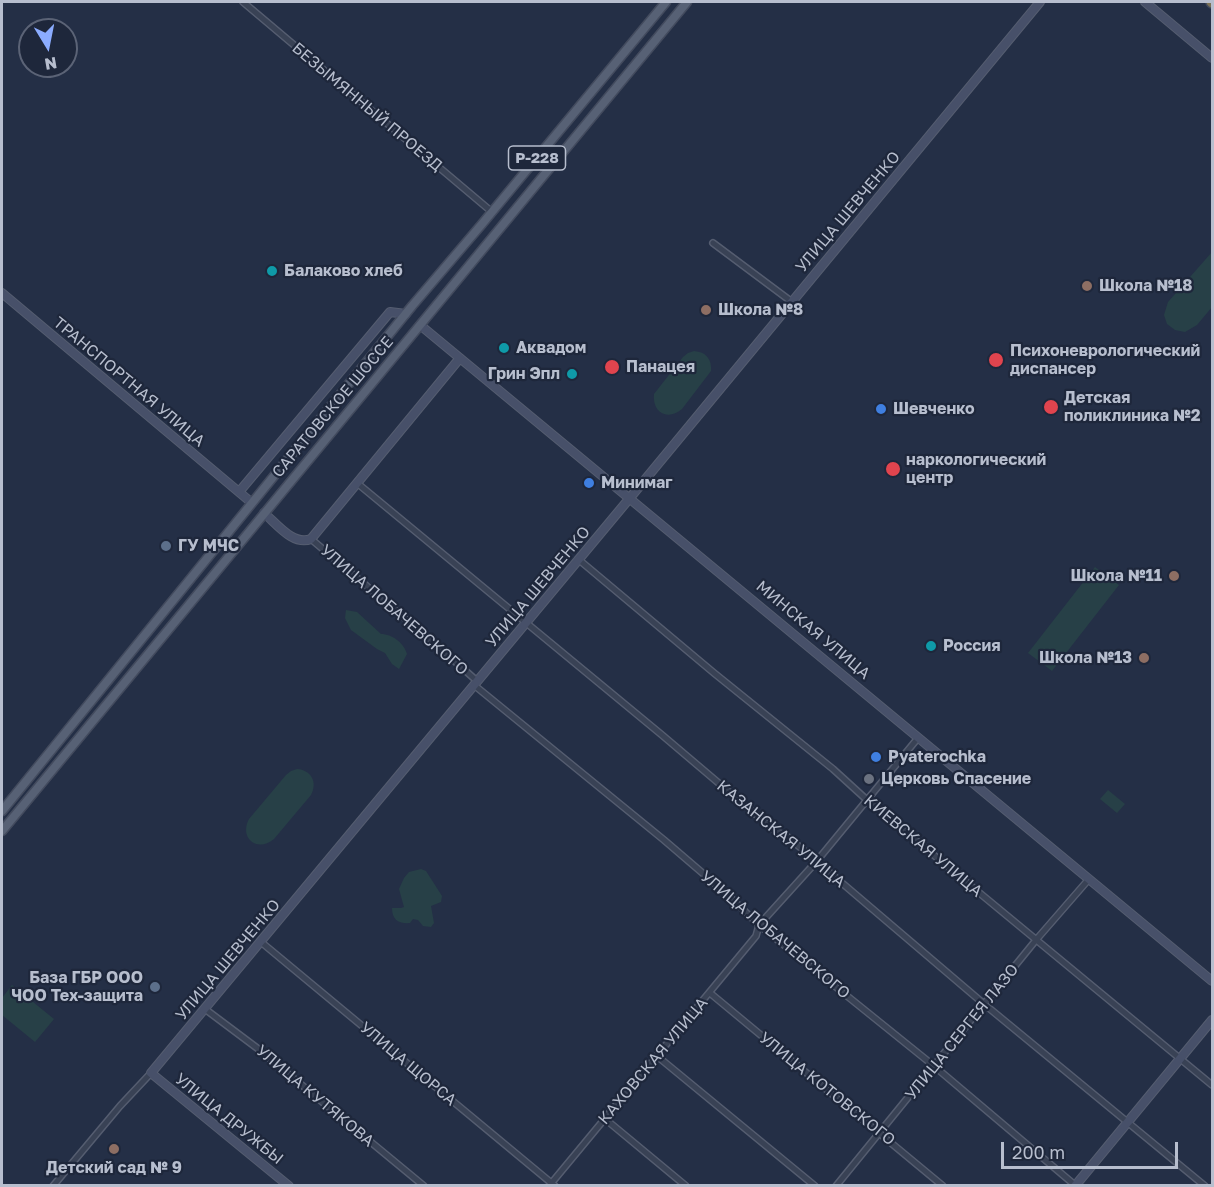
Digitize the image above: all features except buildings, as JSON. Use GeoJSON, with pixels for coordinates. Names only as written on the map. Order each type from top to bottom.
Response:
{"type":"FeatureCollection","features":[{"type":"Feature","properties":{"kind":"main road","name":"САРАТОВСКОЕ ШОССЕ"},"geometry":{"type":"LineString","coordinates":[[2,811],[406,314],[666,2]]}},
{"type":"Feature","properties":{"kind":"main road","name":"САРАТОВСКОЕ ШОССЕ"},"geometry":{"type":"LineString","coordinates":[[2,831],[687,2]]}},
{"type":"Feature","properties":{"kind":"main road","name":"УЛИЦА ШЕВЧЕНКО"},"geometry":{"type":"LineString","coordinates":[[151,1073],[1040,2]]}},
{"type":"Feature","properties":{"kind":"main road"},"geometry":{"type":"LineString","coordinates":[[1145,2],[1212,58]]}},
{"type":"Feature","properties":{"kind":"main road","name":"ТРАНСПОРТНАЯ УЛИЦА"},"geometry":{"type":"LineString","coordinates":[[2,293],[252,503]]}},
{"type":"Feature","properties":{"kind":"main road"},"geometry":{"type":"LineString","coordinates":[[239,492],[390,312],[406,314]]}},
{"type":"Feature","properties":{"kind":"main road","name":"МИНСКАЯ УЛИЦА"},"geometry":{"type":"LineString","coordinates":[[406,314],[1212,981]]}},
{"type":"Feature","properties":{"kind":"main road"},"geometry":{"type":"LineString","coordinates":[[252,503],[298,541],[311,539],[460,358]]}},
{"type":"Feature","properties":{"kind":"main road"},"geometry":{"type":"LineString","coordinates":[[1075,1185],[1212,1020]]}},
{"type":"Feature","properties":{"kind":"main road","name":"УЛИЦА ДРУЖБЫ"},"geometry":{"type":"LineString","coordinates":[[151,1073],[289,1185]]}},
{"type":"Feature","properties":{"kind":"street","name":"БЕЗЫМЯННЫЙ ПРОЕЗД"},"geometry":{"type":"LineString","coordinates":[[243,2],[492,212]]}},
{"type":"Feature","properties":{"kind":"street"},"geometry":{"type":"LineString","coordinates":[[713,243],[792,302]]}},
{"type":"Feature","properties":{"kind":"street","name":"КАЗАНСКАЯ УЛИЦА"},"geometry":{"type":"LineString","coordinates":[[357,483],[774,830],[788,837],[984,1004],[1205,1185]]}},
{"type":"Feature","properties":{"kind":"street","name":"УЛИЦА ЛОБАЧЕВСКОГО"},"geometry":{"type":"LineString","coordinates":[[311,539],[433,642],[475,683],[727,894],[759,925],[934,1066],[1075,1185]]}},
{"type":"Feature","properties":{"kind":"street","name":"КИЕВСКАЯ УЛИЦА"},"geometry":{"type":"LineString","coordinates":[[578,559],[1212,1085]]}},
{"type":"Feature","properties":{"kind":"street","name":"КАХОВСКАЯ УЛИЦА"},"geometry":{"type":"LineString","coordinates":[[552,1184],[756,936],[759,925],[816,862],[918,738]]}},
{"type":"Feature","properties":{"kind":"street","name":"УЛИЦА СЕРГЕЯ ЛАЗО"},"geometry":{"type":"LineString","coordinates":[[837,1185],[1036,940],[1089,879]]}},
{"type":"Feature","properties":{"kind":"street"},"geometry":{"type":"LineString","coordinates":[[756,936],[768,932]]}},
{"type":"Feature","properties":{"kind":"street","name":"УЛИЦА ЩОРСА"},"geometry":{"type":"LineString","coordinates":[[261,942],[552,1184]]}},
{"type":"Feature","properties":{"kind":"street","name":"УЛИЦА КОТОВСКОГО"},"geometry":{"type":"LineString","coordinates":[[710,993],[943,1185]]}},
{"type":"Feature","properties":{"kind":"street","name":"УЛИЦА КУТЯКОВА"},"geometry":{"type":"LineString","coordinates":[[205,1009],[257,1048],[424,1185]]}},
{"type":"Feature","properties":{"kind":"street"},"geometry":{"type":"LineString","coordinates":[[657,1056],[815,1185]]}},
{"type":"Feature","properties":{"kind":"street","name":"УЛИЦА ШЕВЧЕНКО"},"geometry":{"type":"LineString","coordinates":[[53,1185],[151,1073]]}},
{"type":"Feature","properties":{"kind":"street"},"geometry":{"type":"LineString","coordinates":[[604,1118],[686,1185]]}},
{"type":"Feature","properties":{"kind":"green space"},"geometry":{"type":"Polygon","coordinates":[[[1212,252],[1212,307],[1197,325],[1185,332],[1175,330],[1167,324],[1164,315],[1168,302],[1212,252]]]}},
{"type":"Feature","properties":{"kind":"green space"},"geometry":{"type":"Polygon","coordinates":[[[694,351],[707,357],[711,371],[682,409],[677,413],[666,415],[658,410],[654,394],[683,357],[694,351]]]}},
{"type":"Feature","properties":{"kind":"green space"},"geometry":{"type":"Polygon","coordinates":[[[1095,567],[1119,585],[1052,671],[1028,653],[1095,567]]]}},
{"type":"Feature","properties":{"kind":"green space"},"geometry":{"type":"Polygon","coordinates":[[[346,610],[357,612],[381,634],[393,637],[400,643],[407,654],[399,669],[392,664],[385,653],[351,630],[345,618],[346,610]]]}},
{"type":"Feature","properties":{"kind":"green space"},"geometry":{"type":"Polygon","coordinates":[[[297,769],[312,777],[314,786],[311,795],[274,839],[268,843],[256,844],[251,841],[246,832],[249,819],[286,775],[297,769]]]}},
{"type":"Feature","properties":{"kind":"green space"},"geometry":{"type":"Polygon","coordinates":[[[1108,790],[1125,804],[1117,813],[1100,799],[1108,790]]]}},
{"type":"Feature","properties":{"kind":"green space"},"geometry":{"type":"Polygon","coordinates":[[[421,869],[426,871],[442,896],[441,902],[431,906],[434,923],[431,927],[423,926],[418,920],[413,919],[410,923],[399,922],[392,912],[392,908],[404,907],[399,889],[404,878],[409,872],[421,869]]]}},
{"type":"Feature","properties":{"kind":"green space"},"geometry":{"type":"Polygon","coordinates":[[[12,985],[54,1019],[35,1042],[2,1015],[2,998],[12,985]]]}},
{"type":"Feature","properties":{"kind":"place","name":"Балаково хлеб"},"geometry":{"type":"Point","coordinates":[272,271]}},
{"type":"Feature","properties":{"kind":"place","name":"Школа №18"},"geometry":{"type":"Point","coordinates":[1087,286]}},
{"type":"Feature","properties":{"kind":"place","name":"Школа №8"},"geometry":{"type":"Point","coordinates":[706,310]}},
{"type":"Feature","properties":{"kind":"place","name":"Аквадом"},"geometry":{"type":"Point","coordinates":[504,348]}},
{"type":"Feature","properties":{"kind":"place","name":"Психоневрологический диспансер"},"geometry":{"type":"Point","coordinates":[996,360]}},
{"type":"Feature","properties":{"kind":"place","name":"Панацея"},"geometry":{"type":"Point","coordinates":[612,367]}},
{"type":"Feature","properties":{"kind":"place","name":"Грин Эпл"},"geometry":{"type":"Point","coordinates":[572,374]}},
{"type":"Feature","properties":{"kind":"place","name":"Детская поликлиника №2"},"geometry":{"type":"Point","coordinates":[1051,407]}},
{"type":"Feature","properties":{"kind":"place","name":"Шевченко"},"geometry":{"type":"Point","coordinates":[881,409]}},
{"type":"Feature","properties":{"kind":"place","name":"наркологический центр"},"geometry":{"type":"Point","coordinates":[893,469]}},
{"type":"Feature","properties":{"kind":"place","name":"Минимаг"},"geometry":{"type":"Point","coordinates":[589,483]}},
{"type":"Feature","properties":{"kind":"place","name":"ГУ МЧС"},"geometry":{"type":"Point","coordinates":[166,546]}},
{"type":"Feature","properties":{"kind":"place","name":"Школа №11"},"geometry":{"type":"Point","coordinates":[1174,576]}},
{"type":"Feature","properties":{"kind":"place","name":"Россия"},"geometry":{"type":"Point","coordinates":[931,646]}},
{"type":"Feature","properties":{"kind":"place","name":"Школа №13"},"geometry":{"type":"Point","coordinates":[1144,658]}},
{"type":"Feature","properties":{"kind":"place","name":"Pyaterochka"},"geometry":{"type":"Point","coordinates":[876,757]}},
{"type":"Feature","properties":{"kind":"place","name":"Церковь Спасение"},"geometry":{"type":"Point","coordinates":[869,779]}},
{"type":"Feature","properties":{"kind":"place","name":"База ГБР ООО ЧОО Тех-защита"},"geometry":{"type":"Point","coordinates":[155,987]}},
{"type":"Feature","properties":{"kind":"place","name":"Детский сад № 9"},"geometry":{"type":"Point","coordinates":[114,1149]}}]}
